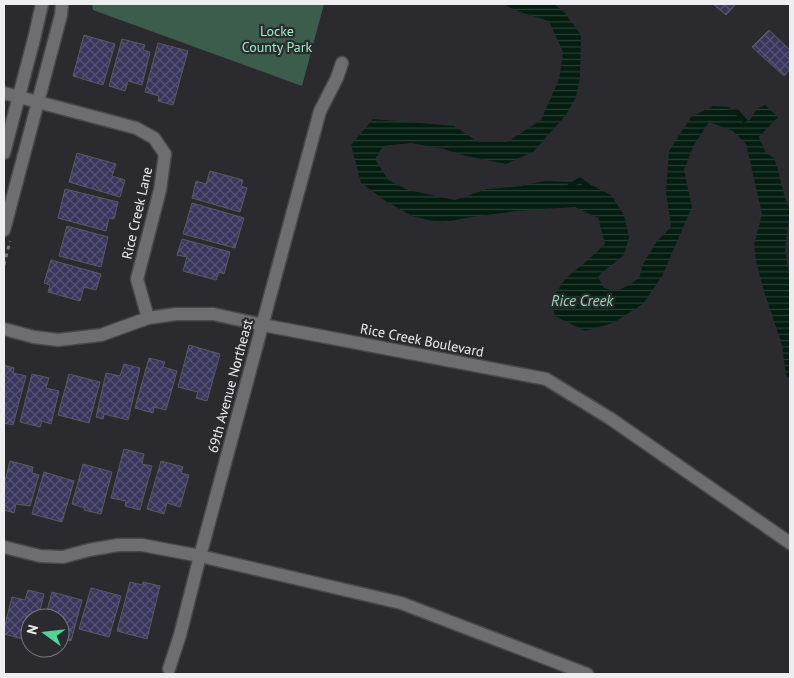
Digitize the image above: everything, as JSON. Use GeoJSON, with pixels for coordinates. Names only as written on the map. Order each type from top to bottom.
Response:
{"type":"FeatureCollection","features":[{"type":"Feature","properties":{"kind":"street"},"geometry":{"type":"LineString","coordinates":[[4,153],[42,4]]}},
{"type":"Feature","properties":{"kind":"street"},"geometry":{"type":"LineString","coordinates":[[4,230],[61,15],[62,4]]}},
{"type":"Feature","properties":{"kind":"street","name":"69th Avenue Northeast"},"geometry":{"type":"LineString","coordinates":[[169,669],[180,635],[320,111],[337,78],[342,63]]}},
{"type":"Feature","properties":{"kind":"street","name":"Rice Creek Lane"},"geometry":{"type":"LineString","coordinates":[[4,93],[136,128],[154,138],[165,154],[160,190],[137,279],[148,318]]}},
{"type":"Feature","properties":{"kind":"street","name":"Rice Creek Boulevard"},"geometry":{"type":"LineString","coordinates":[[4,329],[34,337],[58,340],[101,336],[148,318],[176,314],[213,314],[546,380],[611,419],[790,543]]}},
{"type":"Feature","properties":{"kind":"street"},"geometry":{"type":"LineString","coordinates":[[4,547],[40,556],[63,557],[118,545],[142,545],[200,556],[401,603],[587,674]]}},
{"type":"Feature","properties":{"kind":"green space","name":"Locke County Park"},"geometry":{"type":"Polygon","coordinates":[[[92,4],[324,4],[302,86],[93,10],[92,4]]]}},
{"type":"Feature","properties":{"kind":"water","name":"Rice Creek"},"geometry":{"type":"Polygon","coordinates":[[[503,4],[554,4],[565,13],[581,35],[580,78],[576,97],[566,115],[533,152],[506,164],[411,143],[383,146],[375,159],[388,180],[408,190],[455,200],[487,189],[515,187],[545,181],[588,183],[611,195],[624,215],[629,237],[624,255],[598,277],[604,288],[615,291],[628,286],[639,278],[643,264],[657,241],[671,227],[666,192],[669,151],[691,117],[713,106],[729,107],[749,121],[757,109],[765,105],[778,117],[759,137],[766,153],[774,158],[790,211],[785,249],[790,282],[790,380],[786,375],[782,345],[756,261],[754,245],[762,214],[746,144],[733,131],[709,122],[694,145],[684,170],[692,207],[662,276],[643,304],[613,323],[585,331],[555,316],[551,300],[566,278],[605,244],[598,218],[575,207],[517,211],[440,223],[412,216],[387,202],[361,183],[351,145],[373,119],[454,126],[478,142],[507,142],[541,120],[559,79],[563,52],[549,21],[517,11],[503,4]]]}},
{"type":"Feature","properties":{"kind":"building"},"geometry":{"type":"Polygon","coordinates":[[[713,4],[736,4],[726,15],[713,4]]]}},
{"type":"Feature","properties":{"kind":"building"},"geometry":{"type":"Polygon","coordinates":[[[769,30],[790,50],[790,69],[784,76],[752,47],[769,30]]]}},
{"type":"Feature","properties":{"kind":"building"},"geometry":{"type":"Polygon","coordinates":[[[84,35],[115,44],[103,85],[73,76],[84,35]]]}},
{"type":"Feature","properties":{"kind":"building"},"geometry":{"type":"Polygon","coordinates":[[[122,39],[145,45],[143,50],[150,52],[142,85],[128,81],[125,91],[109,86],[122,39]]]}},
{"type":"Feature","properties":{"kind":"building"},"geometry":{"type":"Polygon","coordinates":[[[158,43],[188,51],[173,105],[158,101],[159,96],[145,92],[158,43]]]}},
{"type":"Feature","properties":{"kind":"building"},"geometry":{"type":"Polygon","coordinates":[[[77,153],[116,164],[112,176],[125,180],[120,197],[69,182],[77,153]]]}},
{"type":"Feature","properties":{"kind":"building"},"geometry":{"type":"Polygon","coordinates":[[[210,171],[243,180],[241,186],[247,188],[240,212],[192,198],[196,181],[206,184],[210,171]]]}},
{"type":"Feature","properties":{"kind":"building"},"geometry":{"type":"Polygon","coordinates":[[[65,189],[118,202],[114,219],[109,218],[106,231],[58,218],[65,189]]]}},
{"type":"Feature","properties":{"kind":"building"},"geometry":{"type":"Polygon","coordinates":[[[192,203],[244,218],[235,248],[183,234],[192,203]]]}},
{"type":"Feature","properties":{"kind":"building"},"geometry":{"type":"Polygon","coordinates":[[[67,226],[108,237],[101,267],[59,256],[67,226]]]}},
{"type":"Feature","properties":{"kind":"building"},"geometry":{"type":"Polygon","coordinates":[[[182,239],[230,252],[224,274],[219,272],[216,280],[183,271],[187,257],[177,255],[182,239]]]}},
{"type":"Feature","properties":{"kind":"building"},"geometry":{"type":"Polygon","coordinates":[[[51,260],[101,274],[96,290],[84,287],[80,301],[48,292],[50,285],[44,283],[51,260]]]}},
{"type":"Feature","properties":{"kind":"building"},"geometry":{"type":"Polygon","coordinates":[[[189,345],[220,354],[207,401],[196,398],[198,392],[178,387],[189,345]]]}},
{"type":"Feature","properties":{"kind":"building"},"geometry":{"type":"Polygon","coordinates":[[[149,358],[165,362],[163,367],[177,371],[166,410],[154,407],[153,413],[135,408],[149,358]]]}},
{"type":"Feature","properties":{"kind":"building"},"geometry":{"type":"Polygon","coordinates":[[[124,364],[140,368],[128,420],[104,414],[103,419],[96,417],[106,373],[120,376],[124,364]]]}},
{"type":"Feature","properties":{"kind":"building"},"geometry":{"type":"Polygon","coordinates":[[[4,365],[14,368],[13,373],[26,376],[13,425],[4,423],[4,365]]]}},
{"type":"Feature","properties":{"kind":"building"},"geometry":{"type":"Polygon","coordinates":[[[32,374],[49,378],[46,388],[59,391],[51,424],[42,421],[40,427],[20,422],[32,374]]]}},
{"type":"Feature","properties":{"kind":"building"},"geometry":{"type":"Polygon","coordinates":[[[69,374],[100,382],[89,423],[58,415],[69,374]]]}},
{"type":"Feature","properties":{"kind":"building"},"geometry":{"type":"Polygon","coordinates":[[[124,449],[144,454],[142,464],[152,466],[140,510],[125,506],[126,501],[111,498],[124,449]]]}},
{"type":"Feature","properties":{"kind":"building"},"geometry":{"type":"Polygon","coordinates":[[[10,461],[33,467],[32,473],[39,475],[30,506],[16,504],[14,513],[4,510],[4,485],[10,461]]]}},
{"type":"Feature","properties":{"kind":"building"},"geometry":{"type":"Polygon","coordinates":[[[161,461],[183,467],[181,473],[189,475],[180,507],[167,503],[164,514],[147,509],[161,461]]]}},
{"type":"Feature","properties":{"kind":"building"},"geometry":{"type":"Polygon","coordinates":[[[83,464],[112,472],[101,514],[84,510],[85,508],[72,504],[83,464]]]}},
{"type":"Feature","properties":{"kind":"building"},"geometry":{"type":"Polygon","coordinates":[[[44,472],[74,481],[62,522],[32,514],[44,472]]]}},
{"type":"Feature","properties":{"kind":"building"},"geometry":{"type":"Polygon","coordinates":[[[130,582],[142,585],[143,582],[160,586],[147,639],[117,631],[130,582]]]}},
{"type":"Feature","properties":{"kind":"building"},"geometry":{"type":"Polygon","coordinates":[[[91,588],[121,596],[109,637],[79,629],[91,588]]]}},
{"type":"Feature","properties":{"kind":"building"},"geometry":{"type":"Polygon","coordinates":[[[28,590],[44,594],[40,608],[20,608],[20,638],[4,634],[12,597],[25,600],[28,590]]]}},
{"type":"Feature","properties":{"kind":"building"},"geometry":{"type":"Polygon","coordinates":[[[52,592],[82,600],[71,641],[70,608],[48,608],[52,592]]]}},
{"type":"Feature","properties":{"kind":"waterway","name":"Rice Creek"},"geometry":{"type":"LineString","coordinates":[[729,112],[737,112],[744,120]]}},
{"type":"Feature","properties":{"kind":"waterway","name":"Rice Creek"},"geometry":{"type":"LineString","coordinates":[[570,186],[580,180],[588,186]]}}]}
